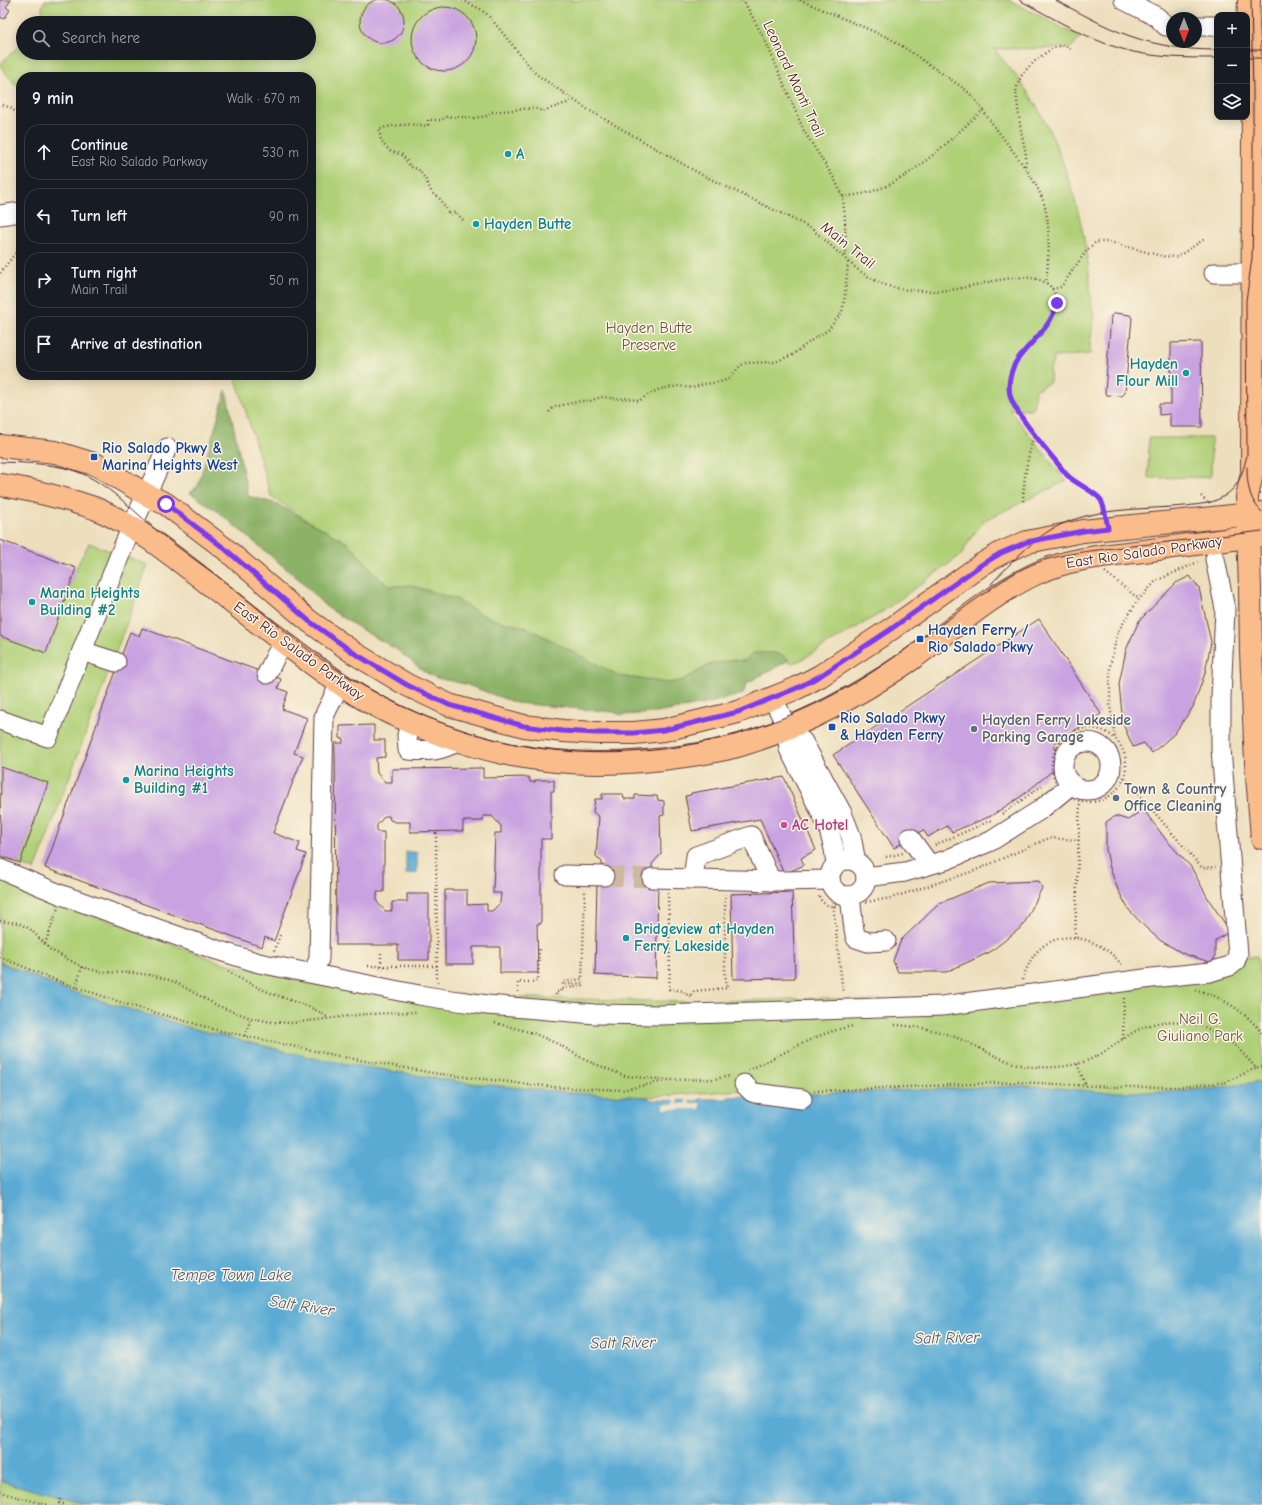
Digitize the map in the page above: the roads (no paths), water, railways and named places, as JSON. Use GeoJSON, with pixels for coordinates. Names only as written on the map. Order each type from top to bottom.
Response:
{"type":"FeatureCollection","features":[{"type":"Feature","properties":{"kind":"main road"},"geometry":{"type":"LineString","coordinates":[[1249,0],[1252,26],[1253,273],[1252,473],[1247,497],[1255,513],[1252,691],[1262,838]]}},
{"type":"Feature","properties":{"kind":"main road","name":"East Rio Salado Parkway"},"geometry":{"type":"LineString","coordinates":[[0,446],[55,452],[98,465],[147,495],[166,504],[224,548],[309,621],[354,653],[380,670],[449,705],[524,726],[589,733],[634,733],[664,730],[738,712],[797,688],[820,676],[891,629],[981,565],[1001,553],[1027,542],[1083,531],[1255,513]]}},
{"type":"Feature","properties":{"kind":"main road","name":"East Rio Salado Parkway"},"geometry":{"type":"LineString","coordinates":[[0,485],[40,492],[100,510],[156,543],[284,643],[340,684],[359,696],[411,722],[458,741],[512,755],[558,761],[617,764],[648,762],[708,753],[746,744],[787,728],[843,702],[907,662],[991,601],[1036,574],[1059,564],[1077,560],[1255,536]]}},
{"type":"Feature","properties":{"kind":"main road"},"geometry":{"type":"LineString","coordinates":[[309,621],[336,651],[338,663],[337,670],[340,684],[354,674],[365,675],[406,696],[449,705]]}},
{"type":"Feature","properties":{"kind":"street"},"geometry":{"type":"LineString","coordinates":[[1124,0],[1157,17],[1166,24]]}},
{"type":"Feature","properties":{"kind":"street"},"geometry":{"type":"LineString","coordinates":[[1202,26],[1214,26]]}},
{"type":"Feature","properties":{"kind":"street"},"geometry":{"type":"LineString","coordinates":[[0,215],[16,213]]}},
{"type":"Feature","properties":{"kind":"street"},"geometry":{"type":"LineString","coordinates":[[1214,273],[1253,273]]}},
{"type":"Feature","properties":{"kind":"street"},"geometry":{"type":"LineString","coordinates":[[0,720],[48,737],[123,547],[167,448]]}},
{"type":"Feature","properties":{"kind":"street"},"geometry":{"type":"LineString","coordinates":[[0,869],[62,895],[217,950],[260,963],[419,995],[517,1008],[595,1014],[695,1014],[942,1006],[1125,981],[1210,972],[1225,968],[1235,962],[1238,954],[1221,749],[1221,698],[1225,609],[1208,560]]}},
{"type":"Feature","properties":{"kind":"street"},"geometry":{"type":"LineString","coordinates":[[268,674],[276,655],[284,643]]}},
{"type":"Feature","properties":{"kind":"street"},"geometry":{"type":"LineString","coordinates":[[82,651],[116,662]]}},
{"type":"Feature","properties":{"kind":"street"},"geometry":{"type":"LineString","coordinates":[[313,973],[318,959],[324,717],[340,684]]}},
{"type":"Feature","properties":{"kind":"street"},"geometry":{"type":"LineString","coordinates":[[773,698],[787,728],[789,749],[832,836],[832,888],[836,893],[842,896],[850,896],[858,893],[863,889],[861,869],[842,813],[803,742],[787,728]]}},
{"type":"Feature","properties":{"kind":"street"},"geometry":{"type":"LineString","coordinates":[[652,878],[771,881],[833,872],[844,860],[861,869],[905,872],[919,851],[946,860],[991,841],[1040,810],[1063,784],[1066,776],[1064,762],[1066,754],[1078,737],[1100,746],[1106,751],[1112,766],[1106,781],[1100,786],[1093,790],[1085,790],[1063,784]]}},
{"type":"Feature","properties":{"kind":"street"},"geometry":{"type":"LineString","coordinates":[[693,879],[696,856],[752,836],[771,881]]}},
{"type":"Feature","properties":{"kind":"street"},"geometry":{"type":"LineString","coordinates":[[565,875],[604,876]]}},
{"type":"Feature","properties":{"kind":"street"},"geometry":{"type":"LineString","coordinates":[[850,896],[856,938],[868,942],[886,941]]}},
{"type":"Feature","properties":{"kind":"street"},"geometry":{"type":"LineString","coordinates":[[744,1084],[755,1093],[805,1095]]}},
{"type":"Feature","properties":{"kind":"water"},"geometry":{"type":"Polygon","coordinates":[[[406,852],[417,852],[417,873],[406,874],[406,852]]]}},
{"type":"Feature","properties":{"kind":"water","name":"Tempe Town Lake"},"geometry":{"type":"Polygon","coordinates":[[[0,962],[63,989],[194,1029],[317,1059],[459,1082],[571,1093],[646,1097],[652,1100],[699,1101],[699,1099],[728,1099],[728,1097],[1024,1086],[1101,1092],[1167,1092],[1211,1089],[1262,1081],[1262,1505],[89,1505],[1,1481],[0,962]]]}},
{"type":"Feature","properties":{"kind":"tunnel"},"geometry":{"type":"LineString","coordinates":[[604,876],[652,878]]}},
{"type":"Feature","properties":{"kind":"tram line"},"geometry":{"type":"LineString","coordinates":[[1019,0],[1082,34],[1122,49],[1157,56],[1214,58]]}},
{"type":"Feature","properties":{"kind":"tram line"},"geometry":{"type":"LineString","coordinates":[[1055,0],[1111,28],[1141,39],[1173,47],[1214,50]]}},
{"type":"Feature","properties":{"kind":"tram line"},"geometry":{"type":"LineString","coordinates":[[991,584],[1036,540],[1052,529],[1070,521],[1089,515],[1108,512],[1208,503],[1225,496],[1231,491],[1239,480],[1247,455],[1246,301],[1252,258],[1253,93],[1251,0]]}},
{"type":"Feature","properties":{"kind":"tram line"},"geometry":{"type":"LineString","coordinates":[[1250,50],[1262,50]]}},
{"type":"Feature","properties":{"kind":"tram line"},"geometry":{"type":"LineString","coordinates":[[1250,58],[1262,58]]}},
{"type":"Feature","properties":{"kind":"tram line"},"geometry":{"type":"LineString","coordinates":[[0,462],[32,463],[53,466],[73,470],[93,479],[124,501],[161,534],[234,589],[310,651],[344,674],[392,701],[441,723],[467,732],[520,745],[568,751],[616,753],[664,749],[712,740],[758,727],[803,710],[846,688],[887,662],[1007,578],[1024,568],[1044,560],[1088,551],[1262,531]]}},
{"type":"Feature","properties":{"kind":"tram line"},"geometry":{"type":"LineString","coordinates":[[1247,467],[1250,491],[1254,502],[1262,512]]}},
{"type":"Feature","properties":{"kind":"place","name":"A"},"geometry":{"type":"Point","coordinates":[508,154]}},
{"type":"Feature","properties":{"kind":"place","name":"Hayden Butte"},"geometry":{"type":"Point","coordinates":[476,224]}},
{"type":"Feature","properties":{"kind":"place","name":"Hayden Flour Mill"},"geometry":{"type":"Point","coordinates":[1186,373]}},
{"type":"Feature","properties":{"kind":"place","name":"Rio Salado Pkwy & Marina Heights West"},"geometry":{"type":"Point","coordinates":[94,457]}},
{"type":"Feature","properties":{"kind":"place","name":"Marina Heights Building #2"},"geometry":{"type":"Point","coordinates":[32,602]}},
{"type":"Feature","properties":{"kind":"place","name":"Hayden Ferry / Rio Salado Pkwy"},"geometry":{"type":"Point","coordinates":[920,639]}},
{"type":"Feature","properties":{"kind":"place","name":"Rio Salado Pkwy & Hayden Ferry"},"geometry":{"type":"Point","coordinates":[832,727]}},
{"type":"Feature","properties":{"kind":"place","name":"Hayden Ferry Lakeside Parking Garage"},"geometry":{"type":"Point","coordinates":[974,729]}},
{"type":"Feature","properties":{"kind":"place","name":"Marina Heights Building #1"},"geometry":{"type":"Point","coordinates":[126,780]}},
{"type":"Feature","properties":{"kind":"place","name":"Town & Country Office Cleaning"},"geometry":{"type":"Point","coordinates":[1116,798]}},
{"type":"Feature","properties":{"kind":"place","name":"AC Hotel"},"geometry":{"type":"Point","coordinates":[784,825]}},
{"type":"Feature","properties":{"kind":"place","name":"Bridgeview at Hayden Ferry Lakeside"},"geometry":{"type":"Point","coordinates":[626,938]}},
{"type":"Feature","properties":{"kind":"park label","name":"Hayden Butte Preserve"},"geometry":{"type":"Point","coordinates":[649,336]}},
{"type":"Feature","properties":{"kind":"park label","name":"Neil G. Giuliano Park"},"geometry":{"type":"Point","coordinates":[1200,1028]}},
{"type":"Feature","properties":{"kind":"water label","name":"Salt River"},"geometry":{"type":"Point","coordinates":[302,1306]}},
{"type":"Feature","properties":{"kind":"water label","name":"Salt River"},"geometry":{"type":"Point","coordinates":[947,1338]}},
{"type":"Feature","properties":{"kind":"water label","name":"Salt River"},"geometry":{"type":"Point","coordinates":[623,1343]}}]}
